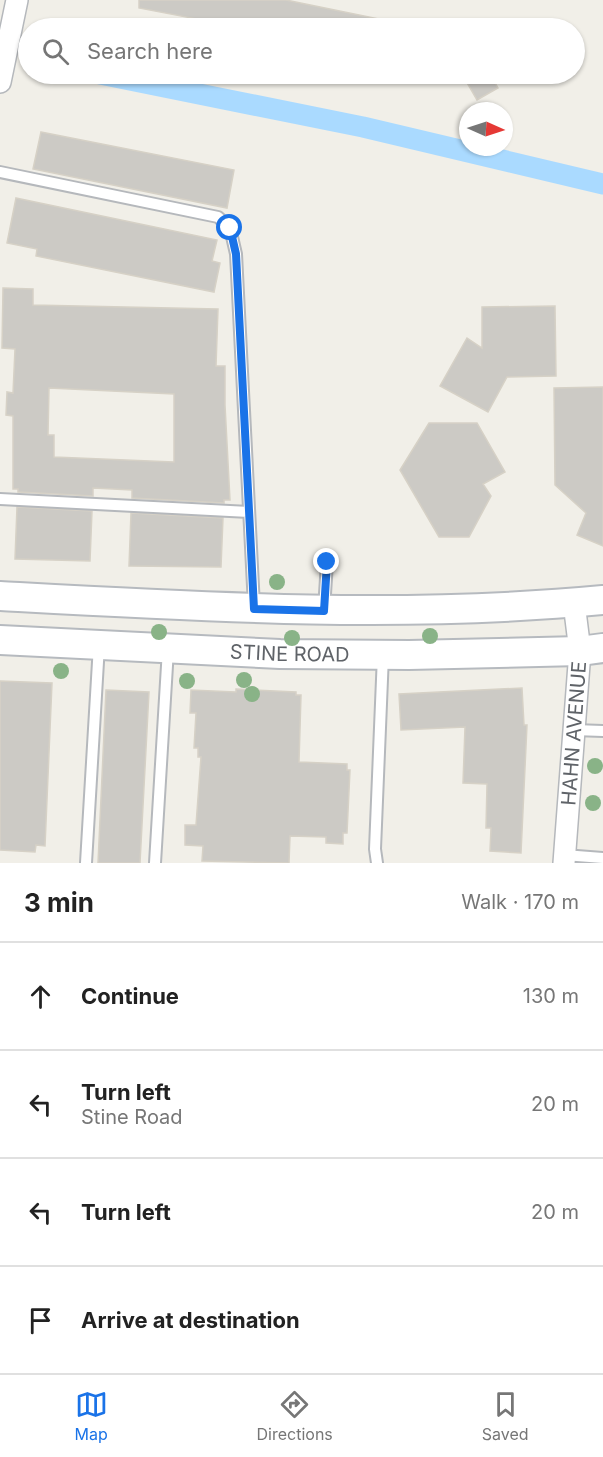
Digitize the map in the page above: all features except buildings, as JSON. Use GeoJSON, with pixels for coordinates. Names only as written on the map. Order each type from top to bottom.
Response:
{"type":"FeatureCollection","features":[{"type":"Feature","properties":{"kind":"main road"},"geometry":{"type":"LineString","coordinates":[[0,596],[254,609],[412,612],[603,600]]}},
{"type":"Feature","properties":{"kind":"main road","name":"STINE ROAD"},"geometry":{"type":"LineString","coordinates":[[0,640],[280,654],[383,655],[591,649]]}},
{"type":"Feature","properties":{"kind":"street"},"geometry":{"type":"LineString","coordinates":[[0,82],[16,0]]}},
{"type":"Feature","properties":{"kind":"street","name":"HAHN AVENUE"},"geometry":{"type":"LineString","coordinates":[[564,859],[574,730],[591,649],[574,603]]}},
{"type":"Feature","properties":{"kind":"lane"},"geometry":{"type":"LineString","coordinates":[[0,172],[218,217],[230,228],[236,254],[254,609]]}},
{"type":"Feature","properties":{"kind":"lane"},"geometry":{"type":"LineString","coordinates":[[0,499],[249,512]]}},
{"type":"Feature","properties":{"kind":"lane"},"geometry":{"type":"LineString","coordinates":[[324,611],[327,562]]}},
{"type":"Feature","properties":{"kind":"lane"},"geometry":{"type":"LineString","coordinates":[[86,863],[99,645]]}},
{"type":"Feature","properties":{"kind":"lane"},"geometry":{"type":"LineString","coordinates":[[155,863],[168,649]]}},
{"type":"Feature","properties":{"kind":"lane"},"geometry":{"type":"LineString","coordinates":[[377,863],[375,849],[383,655]]}},
{"type":"Feature","properties":{"kind":"lane"},"geometry":{"type":"LineString","coordinates":[[574,730],[603,731]]}},
{"type":"Feature","properties":{"kind":"lane"},"geometry":{"type":"LineString","coordinates":[[564,859],[603,858]]}},
{"type":"Feature","properties":{"kind":"waterway"},"geometry":{"type":"LineString","coordinates":[[150,84],[363,127],[603,184]]}},
{"type":"Feature","properties":{"kind":"route"},"geometry":{"type":"LineString","coordinates":[[230,228],[236,254],[254,609],[324,611],[327,562]]}}]}
